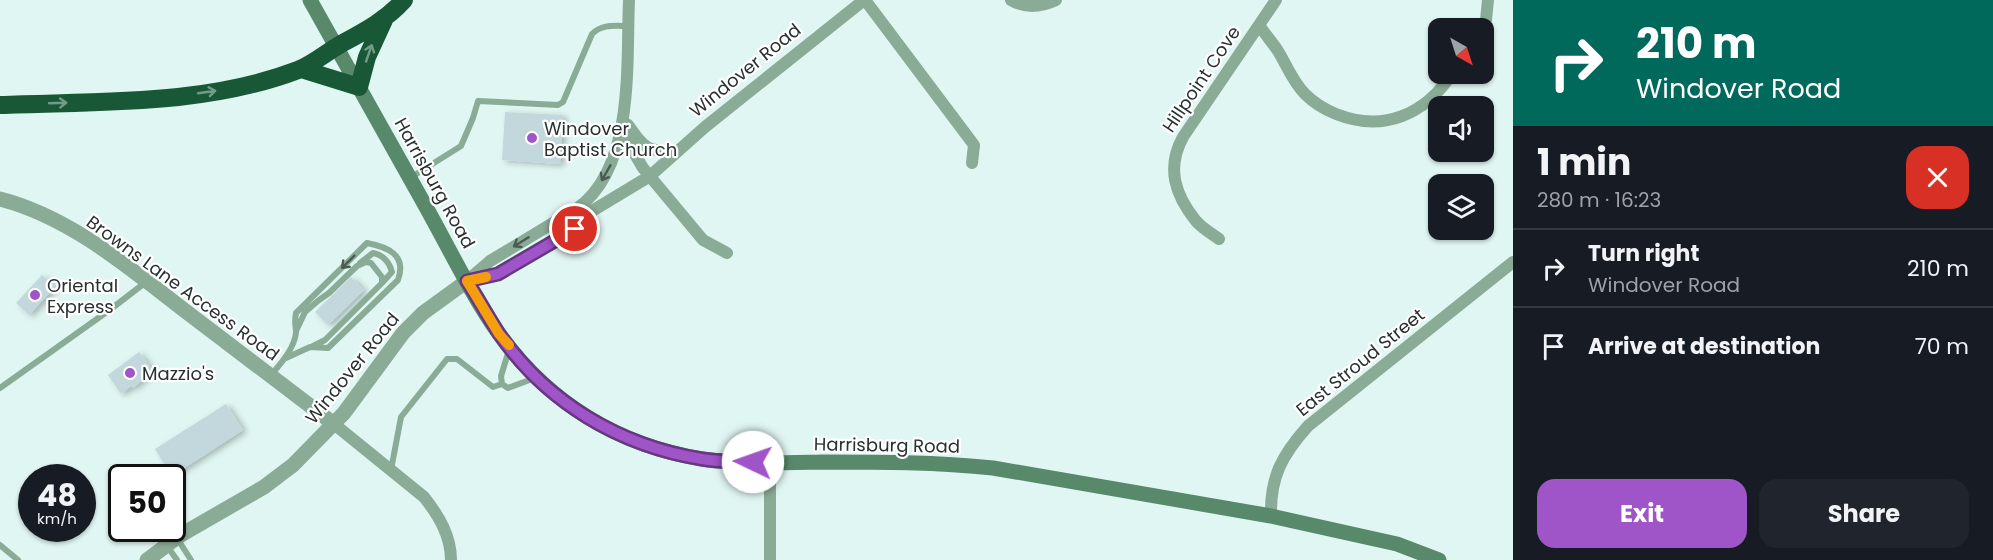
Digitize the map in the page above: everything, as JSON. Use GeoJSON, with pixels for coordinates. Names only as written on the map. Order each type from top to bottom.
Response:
{"type":"FeatureCollection","features":[{"type":"Feature","properties":{"kind":"highway"},"geometry":{"type":"LineString","coordinates":[[0,105],[149,100],[258,82],[301,69],[384,20],[404,0]]}},
{"type":"Feature","properties":{"kind":"highway"},"geometry":{"type":"LineString","coordinates":[[301,69],[359,87],[367,57],[384,20]]}},
{"type":"Feature","properties":{"kind":"main road","name":"Harrisburg Road"},"geometry":{"type":"LineString","coordinates":[[310,0],[499,334],[537,378],[561,400],[589,420],[638,443],[665,452],[704,459],[770,463],[889,462],[971,466],[1272,516],[1397,544],[1439,560]]}},
{"type":"Feature","properties":{"kind":"street"},"geometry":{"type":"LineString","coordinates":[[568,214],[581,207],[594,193],[609,169],[620,138],[624,119],[629,0]]}},
{"type":"Feature","properties":{"kind":"street"},"geometry":{"type":"LineString","coordinates":[[865,0],[974,145],[972,163]]}},
{"type":"Feature","properties":{"kind":"street","name":"Windover Road"},"geometry":{"type":"LineString","coordinates":[[467,281],[498,274],[575,229],[592,212],[650,176],[705,127],[865,0]]}},
{"type":"Feature","properties":{"kind":"street"},"geometry":{"type":"LineString","coordinates":[[1011,0],[1024,6],[1038,6],[1056,0]]}},
{"type":"Feature","properties":{"kind":"street","name":"Hillpoint Cove"},"geometry":{"type":"LineString","coordinates":[[1219,239],[1197,223],[1179,193],[1173,173],[1175,155],[1183,137],[1276,0]]}},
{"type":"Feature","properties":{"kind":"street"},"geometry":{"type":"LineString","coordinates":[[1486,18],[1488,0]]}},
{"type":"Feature","properties":{"kind":"street"},"geometry":{"type":"LineString","coordinates":[[1259,25],[1292,78],[1305,94],[1332,112],[1356,120],[1379,121],[1410,113],[1433,98],[1444,84]]}},
{"type":"Feature","properties":{"kind":"street"},"geometry":{"type":"LineString","coordinates":[[624,119],[642,144],[658,152],[678,151]]}},
{"type":"Feature","properties":{"kind":"street"},"geometry":{"type":"LineString","coordinates":[[624,119],[630,146],[643,168],[704,240],[727,253]]}},
{"type":"Feature","properties":{"kind":"street","name":"Browns Lane Access Road"},"geometry":{"type":"LineString","coordinates":[[0,199],[38,212],[89,240],[334,424]]}},
{"type":"Feature","properties":{"kind":"street","name":"Windover Road"},"geometry":{"type":"LineString","coordinates":[[186,534],[264,487],[293,465],[334,424],[363,390],[404,333],[423,313],[490,261],[568,214],[592,212]]}},
{"type":"Feature","properties":{"kind":"street","name":"East Stroud Street"},"geometry":{"type":"LineString","coordinates":[[1272,516],[1273,486],[1278,469],[1286,452],[1308,426],[1513,262]]}},
{"type":"Feature","properties":{"kind":"street"},"geometry":{"type":"LineString","coordinates":[[334,424],[424,497],[436,512],[446,531],[451,560]]}},
{"type":"Feature","properties":{"kind":"street"},"geometry":{"type":"LineString","coordinates":[[770,463],[770,560]]}},
{"type":"Feature","properties":{"kind":"street","name":"Windover Road"},"geometry":{"type":"LineString","coordinates":[[147,560],[172,542]]}},
{"type":"Feature","properties":{"kind":"lane"},"geometry":{"type":"LineString","coordinates":[[410,178],[461,146],[473,118],[477,101],[558,105],[563,102],[592,34],[598,28],[628,26]]}},
{"type":"Feature","properties":{"kind":"lane"},"geometry":{"type":"LineString","coordinates":[[296,332],[294,324],[296,314],[367,243],[387,247],[399,261],[401,270],[398,280],[328,348],[310,347]]}},
{"type":"Feature","properties":{"kind":"lane"},"geometry":{"type":"LineString","coordinates":[[270,375],[286,358],[325,340],[382,283],[392,272],[385,258],[373,253],[305,312],[286,358]]}},
{"type":"Feature","properties":{"kind":"lane"},"geometry":{"type":"LineString","coordinates":[[357,266],[371,263],[382,277],[382,283]]}},
{"type":"Feature","properties":{"kind":"lane"},"geometry":{"type":"LineString","coordinates":[[0,388],[111,309],[146,281]]}},
{"type":"Feature","properties":{"kind":"lane"},"geometry":{"type":"LineString","coordinates":[[510,346],[501,376],[502,384],[508,388],[537,378]]}},
{"type":"Feature","properties":{"kind":"lane"},"geometry":{"type":"LineString","coordinates":[[391,470],[401,417],[447,359],[457,359],[493,387],[502,384]]}},
{"type":"Feature","properties":{"kind":"lane"},"geometry":{"type":"LineString","coordinates":[[172,542],[177,560]]}},
{"type":"Feature","properties":{"kind":"lane"},"geometry":{"type":"LineString","coordinates":[[172,542],[190,560]]}},
{"type":"Feature","properties":{"kind":"lane"},"geometry":{"type":"LineString","coordinates":[[0,545],[18,560]]}},
{"type":"Feature","properties":{"kind":"building","name":"Windover Baptist Church"},"geometry":{"type":"Polygon","coordinates":[[[505,112],[563,115],[560,164],[502,160],[505,112]]]}},
{"type":"Feature","properties":{"kind":"building","name":"Oriental Express"},"geometry":{"type":"Polygon","coordinates":[[[42,275],[55,287],[29,315],[16,303],[42,275]]]}},
{"type":"Feature","properties":{"kind":"building"},"geometry":{"type":"Polygon","coordinates":[[[351,277],[364,290],[328,325],[315,312],[351,277]]]}},
{"type":"Feature","properties":{"kind":"building","name":"Mazzio's"},"geometry":{"type":"Polygon","coordinates":[[[139,352],[153,371],[133,388],[131,386],[121,394],[108,375],[139,352]]]}},
{"type":"Feature","properties":{"kind":"building"},"geometry":{"type":"Polygon","coordinates":[[[226,404],[243,430],[186,467],[186,464],[164,464],[155,449],[226,404]]]}},
{"type":"Feature","properties":{"kind":"slow traffic"},"geometry":{"type":"LineString","coordinates":[[486,277],[467,281],[499,334],[509,345]]}},
{"type":"Feature","properties":{"kind":"place","name":"Windover Baptist Church"},"geometry":{"type":"Point","coordinates":[532,138]}},
{"type":"Feature","properties":{"kind":"place","name":"Oriental Express"},"geometry":{"type":"Point","coordinates":[35,295]}},
{"type":"Feature","properties":{"kind":"place","name":"Mazzio's"},"geometry":{"type":"Point","coordinates":[130,373]}},
{"type":"Feature","properties":{"kind":"route"},"geometry":{"type":"LineString","coordinates":[[575,229],[498,274],[467,281],[499,334],[528,368],[561,400],[609,431],[665,452],[704,459],[753,462]]}}]}
